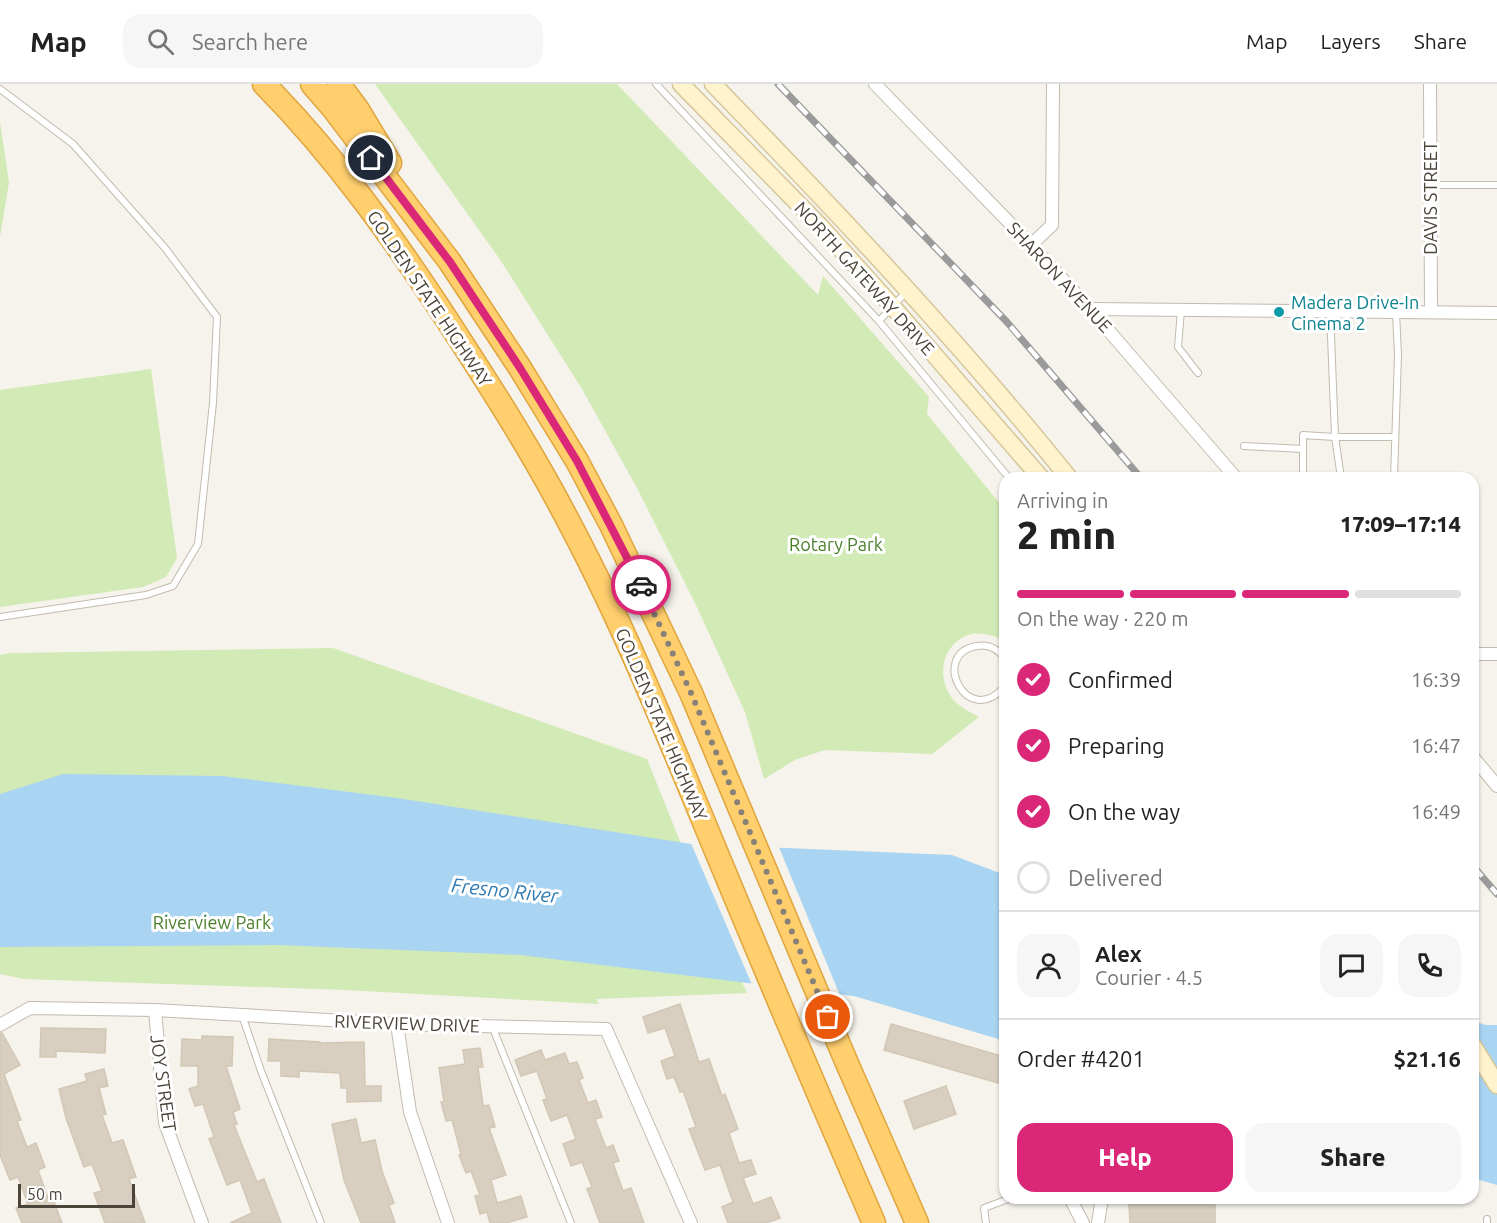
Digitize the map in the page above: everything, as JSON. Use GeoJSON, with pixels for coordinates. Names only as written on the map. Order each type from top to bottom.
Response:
{"type":"FeatureCollection","features":[{"type":"Feature","properties":{"kind":"highway"},"geometry":{"type":"LineString","coordinates":[[256,84],[293,114]]}},
{"type":"Feature","properties":{"kind":"highway","name":"GOLDEN STATE HIGHWAY"},"geometry":{"type":"LineString","coordinates":[[264,84],[293,114],[352,184],[392,237],[529,449],[573,529],[650,692],[874,1223]]}},
{"type":"Feature","properties":{"kind":"highway","name":"GOLDEN STATE HIGHWAY"},"geometry":{"type":"LineString","coordinates":[[312,84],[332,106],[450,262],[520,368],[577,461],[631,564],[691,693],[917,1223]]}},
{"type":"Feature","properties":{"kind":"highway"},"geometry":{"type":"LineString","coordinates":[[339,84],[358,110],[450,262]]}},
{"type":"Feature","properties":{"kind":"main road","name":"NORTH GATEWAY DRIVE"},"geometry":{"type":"LineString","coordinates":[[681,84],[820,227],[986,412],[1036,472]]}},
{"type":"Feature","properties":{"kind":"main road","name":"NORTH GATEWAY DRIVE"},"geometry":{"type":"LineString","coordinates":[[713,84],[838,213],[908,290],[1002,395],[1065,472]]}},
{"type":"Feature","properties":{"kind":"main road"},"geometry":{"type":"LineString","coordinates":[[1479,1056],[1497,1085]]}},
{"type":"Feature","properties":{"kind":"street","name":"SHARON AVENUE"},"geometry":{"type":"LineString","coordinates":[[874,84],[1090,309],[1231,472]]}},
{"type":"Feature","properties":{"kind":"street"},"geometry":{"type":"LineString","coordinates":[[1031,245],[1052,225],[1053,84]]}},
{"type":"Feature","properties":{"kind":"street","name":"DAVIS STREET"},"geometry":{"type":"LineString","coordinates":[[1430,84],[1431,312]]}},
{"type":"Feature","properties":{"kind":"street"},"geometry":{"type":"LineString","coordinates":[[1090,309],[1497,313]]}},
{"type":"Feature","properties":{"kind":"street"},"geometry":{"type":"LineString","coordinates":[[1479,654],[1497,654]]}},
{"type":"Feature","properties":{"kind":"street"},"geometry":{"type":"LineString","coordinates":[[1479,764],[1497,786]]}},
{"type":"Feature","properties":{"kind":"street","name":"RIVERVIEW DRIVE"},"geometry":{"type":"LineString","coordinates":[[0,1024],[30,1008],[154,1010],[397,1024],[606,1029],[692,1223]]}},
{"type":"Feature","properties":{"kind":"street","name":"JOY STREET"},"geometry":{"type":"LineString","coordinates":[[154,1010],[165,1124],[202,1223]]}},
{"type":"Feature","properties":{"kind":"street"},"geometry":{"type":"LineString","coordinates":[[397,1024],[410,1112],[448,1223]]}},
{"type":"Feature","properties":{"kind":"street"},"geometry":{"type":"LineString","coordinates":[[1073,1204],[1083,1223]]}},
{"type":"Feature","properties":{"kind":"street"},"geometry":{"type":"LineString","coordinates":[[1098,1223],[1100,1204]]}},
{"type":"Feature","properties":{"kind":"lane"},"geometry":{"type":"LineString","coordinates":[[656,84],[879,321],[1005,472]]}},
{"type":"Feature","properties":{"kind":"lane"},"geometry":{"type":"LineString","coordinates":[[0,89],[73,144],[165,248],[217,317],[213,403],[198,544],[173,586],[146,595],[0,617]]}},
{"type":"Feature","properties":{"kind":"lane"},"geometry":{"type":"LineString","coordinates":[[1430,185],[1497,184]]}},
{"type":"Feature","properties":{"kind":"lane"},"geometry":{"type":"LineString","coordinates":[[879,321],[908,290]]}},
{"type":"Feature","properties":{"kind":"lane"},"geometry":{"type":"LineString","coordinates":[[1180,310],[1178,347],[1198,373]]}},
{"type":"Feature","properties":{"kind":"lane"},"geometry":{"type":"LineString","coordinates":[[1330,311],[1335,437],[1340,472]]}},
{"type":"Feature","properties":{"kind":"lane"},"geometry":{"type":"LineString","coordinates":[[1394,472],[1398,355],[1396,312]]}},
{"type":"Feature","properties":{"kind":"lane"},"geometry":{"type":"LineString","coordinates":[[1303,472],[1303,435],[1395,437]]}},
{"type":"Feature","properties":{"kind":"lane"},"geometry":{"type":"LineString","coordinates":[[1244,446],[1303,449]]}},
{"type":"Feature","properties":{"kind":"lane"},"geometry":{"type":"LineString","coordinates":[[999,651],[992,647],[973,646],[959,656],[954,673],[959,689],[974,699],[991,698],[999,693]]}},
{"type":"Feature","properties":{"kind":"lane"},"geometry":{"type":"LineString","coordinates":[[242,1015],[261,1071],[321,1223]]}},
{"type":"Feature","properties":{"kind":"lane"},"geometry":{"type":"LineString","coordinates":[[492,1026],[571,1223]]}},
{"type":"Feature","properties":{"kind":"lane"},"geometry":{"type":"LineString","coordinates":[[986,1223],[984,1208],[999,1202]]}},
{"type":"Feature","properties":{"kind":"green space","name":"Rotary Park"},"geometry":{"type":"Polygon","coordinates":[[[375,84],[617,84],[818,295],[823,276],[929,397],[927,414],[999,503],[999,638],[972,634],[959,640],[947,654],[943,671],[947,689],[952,698],[979,717],[932,754],[825,750],[795,760],[764,779],[745,712],[697,607],[637,488],[582,389],[501,261],[375,84]]]}},
{"type":"Feature","properties":{"kind":"green space"},"geometry":{"type":"Polygon","coordinates":[[[0,122],[9,182],[0,237],[0,122]]]}},
{"type":"Feature","properties":{"kind":"green space"},"geometry":{"type":"Polygon","coordinates":[[[151,369],[177,558],[166,577],[143,587],[0,607],[0,390],[151,369]]]}},
{"type":"Feature","properties":{"kind":"green space","name":"Riverview Park"},"geometry":{"type":"Polygon","coordinates":[[[333,648],[647,759],[702,896],[747,993],[596,999],[599,1004],[346,990],[24,979],[0,974],[0,655],[333,648]]]}},
{"type":"Feature","properties":{"kind":"water","name":"Fresno River"},"geometry":{"type":"Polygon","coordinates":[[[63,774],[222,776],[397,798],[691,844],[952,855],[999,873],[999,1039],[854,996],[520,955],[278,945],[0,947],[0,794],[63,774]]]}},
{"type":"Feature","properties":{"kind":"water"},"geometry":{"type":"Polygon","coordinates":[[[1479,1023],[1497,1025],[1497,1185],[1479,1180],[1479,1023]]]}},
{"type":"Feature","properties":{"kind":"pier"},"geometry":{"type":"Polygon","coordinates":[[[690,841],[778,845],[841,998],[753,987],[690,841]]]}},
{"type":"Feature","properties":{"kind":"building"},"geometry":{"type":"Polygon","coordinates":[[[680,1004],[699,1062],[709,1059],[722,1096],[725,1094],[738,1129],[729,1133],[739,1163],[751,1160],[756,1174],[743,1178],[753,1204],[771,1197],[780,1218],[766,1223],[728,1223],[722,1207],[733,1202],[720,1165],[705,1170],[689,1129],[696,1127],[683,1091],[680,1092],[674,1077],[667,1079],[661,1061],[675,1056],[665,1028],[648,1033],[643,1017],[680,1004]]]}},
{"type":"Feature","properties":{"kind":"building"},"geometry":{"type":"Polygon","coordinates":[[[891,1024],[999,1055],[999,1083],[884,1050],[891,1024]]]}},
{"type":"Feature","properties":{"kind":"building"},"geometry":{"type":"Polygon","coordinates":[[[41,1028],[106,1029],[105,1053],[56,1051],[56,1057],[40,1057],[41,1028]]]}},
{"type":"Feature","properties":{"kind":"building"},"geometry":{"type":"Polygon","coordinates":[[[0,1033],[20,1065],[4,1074],[21,1120],[17,1121],[27,1147],[36,1143],[45,1167],[38,1170],[49,1201],[53,1199],[62,1223],[22,1223],[16,1208],[28,1204],[18,1177],[10,1180],[0,1155],[0,1033]]]}},
{"type":"Feature","properties":{"kind":"building"},"geometry":{"type":"Polygon","coordinates":[[[202,1036],[233,1037],[232,1066],[226,1066],[240,1109],[233,1112],[237,1124],[234,1125],[257,1182],[264,1179],[281,1223],[230,1223],[252,1213],[240,1180],[227,1185],[209,1139],[214,1137],[203,1104],[195,1106],[189,1089],[198,1086],[198,1066],[181,1066],[182,1039],[202,1040],[202,1036]]]}},
{"type":"Feature","properties":{"kind":"building"},"geometry":{"type":"Polygon","coordinates":[[[269,1039],[320,1043],[364,1042],[365,1086],[381,1086],[381,1101],[347,1102],[347,1088],[341,1088],[340,1073],[299,1071],[299,1077],[281,1076],[281,1061],[268,1061],[269,1039]]]}},
{"type":"Feature","properties":{"kind":"building"},"geometry":{"type":"Polygon","coordinates":[[[480,1048],[483,1067],[478,1067],[483,1106],[489,1105],[495,1127],[489,1128],[506,1175],[491,1180],[497,1203],[521,1196],[527,1217],[506,1223],[490,1223],[487,1212],[480,1214],[475,1196],[480,1195],[471,1171],[466,1173],[459,1155],[461,1154],[452,1120],[446,1121],[441,1102],[444,1102],[439,1068],[465,1064],[463,1050],[480,1048]]]}},
{"type":"Feature","properties":{"kind":"building"},"geometry":{"type":"Polygon","coordinates":[[[541,1050],[545,1060],[565,1053],[569,1064],[577,1062],[583,1078],[579,1080],[588,1103],[596,1100],[602,1117],[595,1119],[606,1148],[613,1145],[619,1161],[613,1163],[623,1191],[631,1188],[644,1223],[600,1223],[587,1189],[592,1187],[582,1162],[571,1166],[563,1144],[576,1139],[567,1115],[551,1121],[543,1100],[547,1099],[537,1071],[521,1076],[515,1060],[541,1050]]]}},
{"type":"Feature","properties":{"kind":"building"},"geometry":{"type":"Polygon","coordinates":[[[104,1069],[108,1086],[99,1088],[106,1114],[102,1115],[112,1143],[123,1140],[136,1177],[129,1179],[145,1223],[105,1223],[94,1193],[102,1191],[92,1164],[84,1167],[66,1118],[59,1089],[87,1081],[85,1074],[104,1069]]]}},
{"type":"Feature","properties":{"kind":"building"},"geometry":{"type":"Polygon","coordinates":[[[946,1086],[956,1114],[914,1129],[904,1101],[946,1086]]]}},
{"type":"Feature","properties":{"kind":"building"},"geometry":{"type":"Polygon","coordinates":[[[356,1119],[361,1143],[375,1140],[382,1171],[394,1203],[389,1205],[395,1223],[361,1223],[344,1180],[332,1124],[356,1119]]]}},
{"type":"Feature","properties":{"kind":"building"},"geometry":{"type":"Polygon","coordinates":[[[1129,1204],[1215,1204],[1215,1223],[1130,1223],[1129,1204]]]}},
{"type":"Feature","properties":{"kind":"railway"},"geometry":{"type":"LineString","coordinates":[[778,84],[1006,321],[1136,472]]}},
{"type":"Feature","properties":{"kind":"railway"},"geometry":{"type":"LineString","coordinates":[[1479,873],[1497,894]]}},
{"type":"Feature","properties":{"kind":"way so far"},"geometry":{"type":"LineString","coordinates":[[641,585],[691,693],[828,1017]]}},
{"type":"Feature","properties":{"kind":"place","name":"Madera Drive-In Cinema 2"},"geometry":{"type":"Point","coordinates":[1279,312]}},
{"type":"Feature","properties":{"kind":"route"},"geometry":{"type":"LineString","coordinates":[[371,158],[450,262],[520,368],[577,461],[641,585]]}}]}
